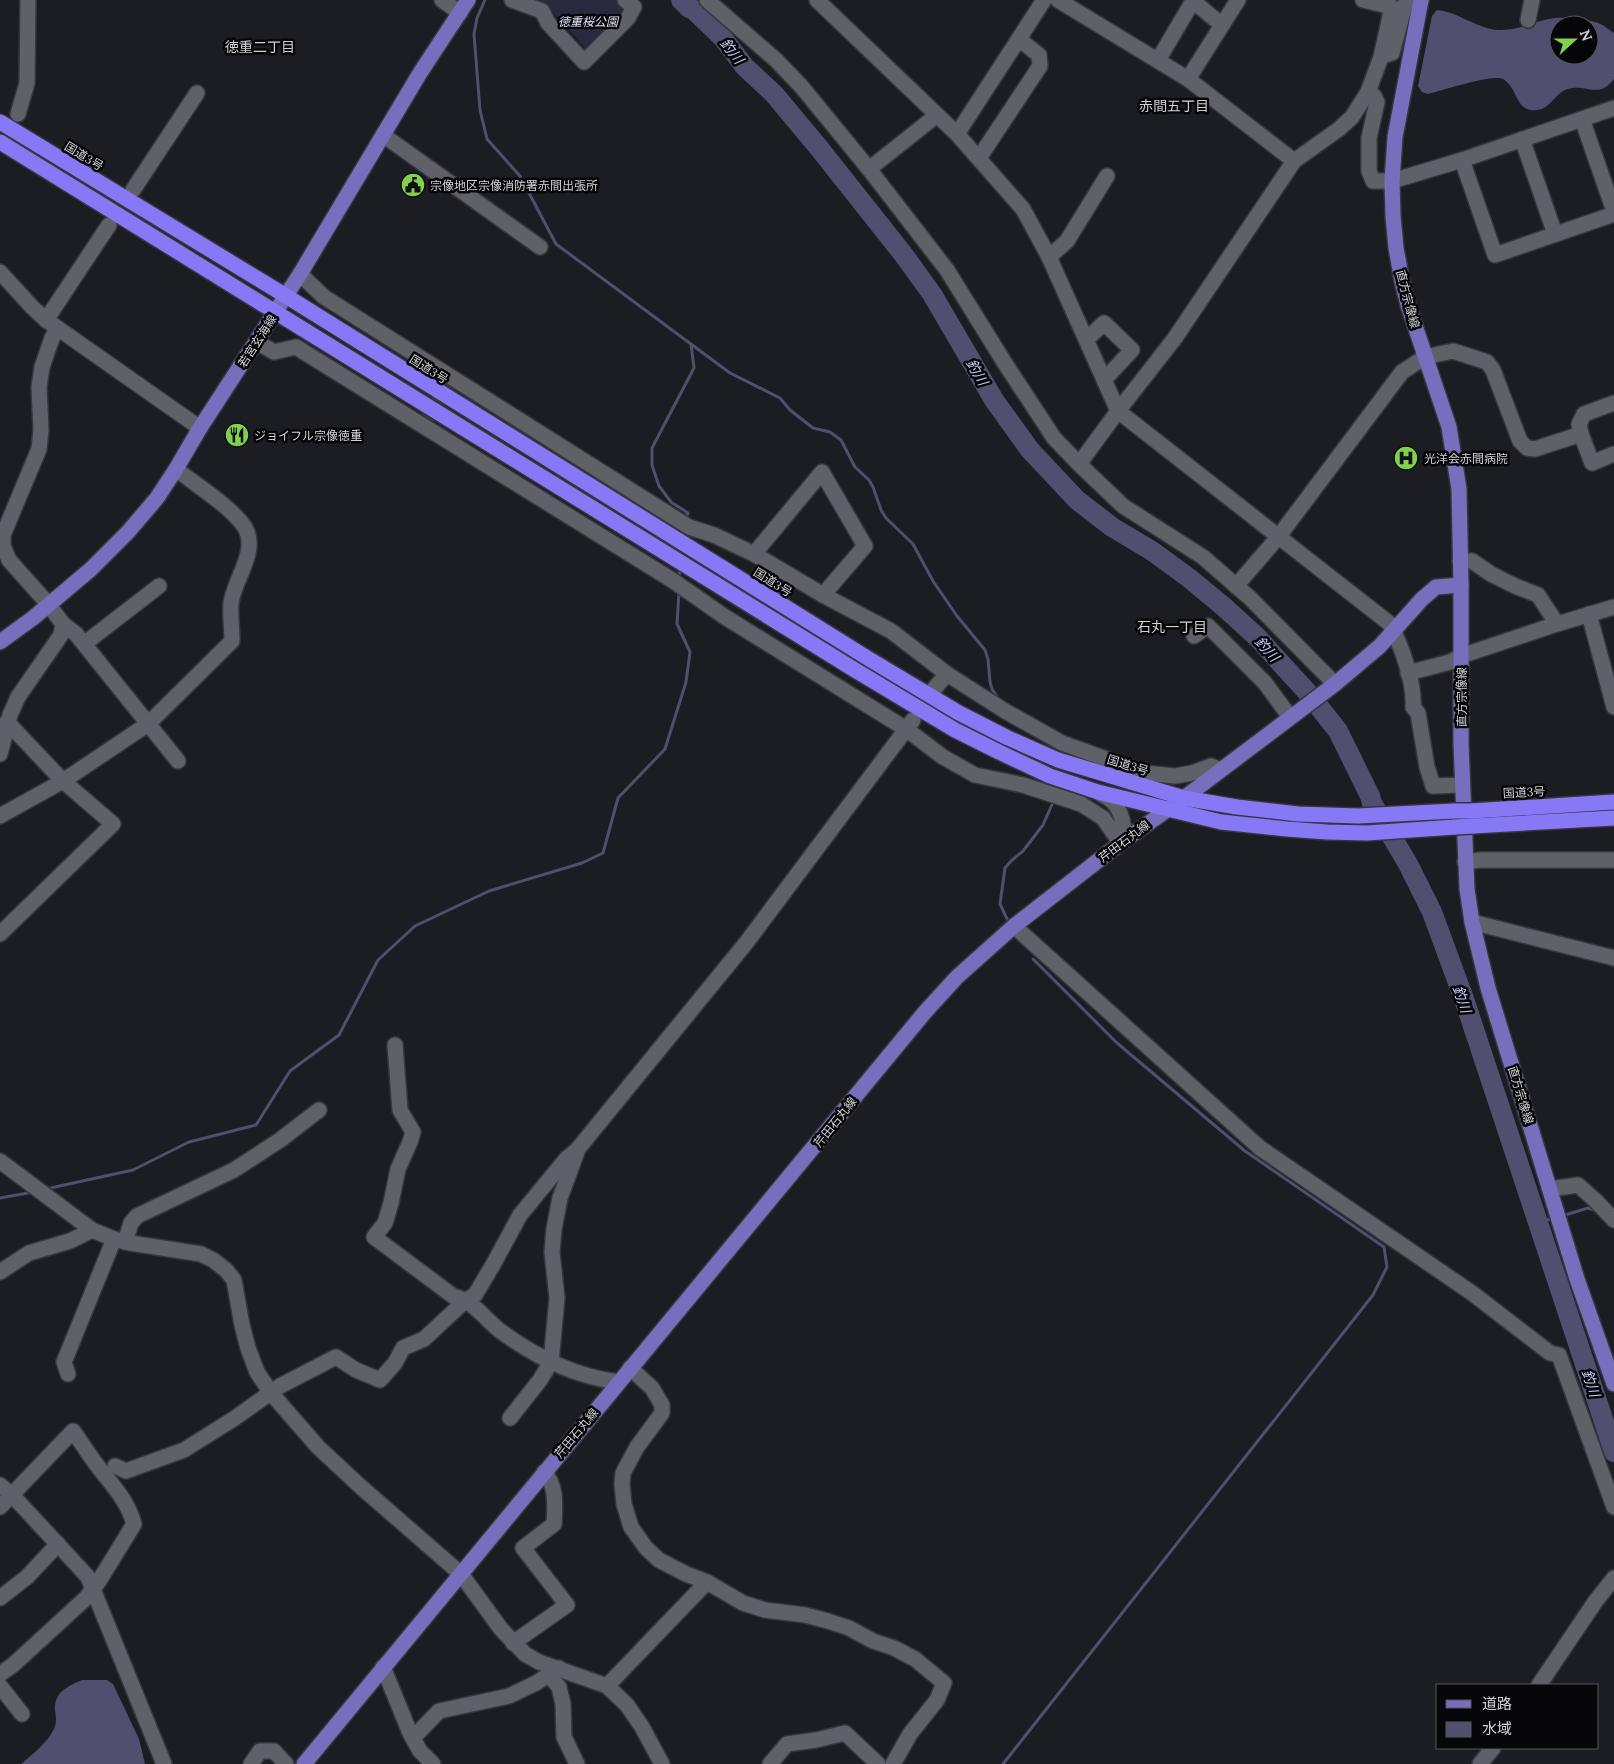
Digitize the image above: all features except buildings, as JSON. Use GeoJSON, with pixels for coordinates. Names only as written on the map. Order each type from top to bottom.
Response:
{"type":"FeatureCollection","features":[{"type":"Feature","properties":{"kind":"highway","name":"国道3号"},"geometry":{"type":"LineString","coordinates":[[0,122],[286,296],[640,518],[959,713],[1008,738],[1058,760],[1184,798],[1298,814],[1358,816],[1614,802]]}},
{"type":"Feature","properties":{"kind":"highway"},"geometry":{"type":"LineString","coordinates":[[0,142],[954,730],[1050,776],[1098,792],[1221,822],[1327,832],[1367,833],[1614,818]]}},
{"type":"Feature","properties":{"kind":"main road","name":"直方宗像線"},"geometry":{"type":"LineString","coordinates":[[1421,1],[1395,136],[1392,181],[1393,224],[1402,281],[1408,305],[1449,426],[1459,488],[1462,785],[1465,862],[1472,922],[1488,988],[1577,1279],[1614,1384]]}},
{"type":"Feature","properties":{"kind":"main road","name":"若宮玄海線"},"geometry":{"type":"LineString","coordinates":[[0,642],[91,569],[128,532],[157,498],[200,428],[276,313],[463,4]]}},
{"type":"Feature","properties":{"kind":"main road","name":"芹田石丸線"},"geometry":{"type":"LineString","coordinates":[[304,1764],[630,1368],[957,977],[1014,926],[1122,842],[1333,686],[1380,646],[1422,599],[1436,587],[1461,585]]}},
{"type":"Feature","properties":{"kind":"street"},"geometry":{"type":"LineString","coordinates":[[18,114],[27,82],[28,0]]}},
{"type":"Feature","properties":{"kind":"street"},"geometry":{"type":"LineString","coordinates":[[442,0],[463,4]]}},
{"type":"Feature","properties":{"kind":"street"},"geometry":{"type":"LineString","coordinates":[[512,0],[542,11],[548,24],[584,62],[628,18],[634,7],[625,0]]}},
{"type":"Feature","properties":{"kind":"street"},"geometry":{"type":"LineString","coordinates":[[707,0],[776,60],[801,86],[869,169],[946,270],[1054,438],[1123,506],[1203,557],[1236,586],[1333,686]]}},
{"type":"Feature","properties":{"kind":"street"},"geometry":{"type":"LineString","coordinates":[[817,0],[958,134],[1023,209],[1049,256],[1118,411],[1389,623],[1394,631],[1414,694],[1413,707],[1418,713],[1427,767],[1433,786],[1462,785]]}},
{"type":"Feature","properties":{"kind":"street"},"geometry":{"type":"LineString","coordinates":[[958,134],[1044,0]]}},
{"type":"Feature","properties":{"kind":"street"},"geometry":{"type":"LineString","coordinates":[[1058,0],[1188,79],[1294,161]]}},
{"type":"Feature","properties":{"kind":"street"},"geometry":{"type":"LineString","coordinates":[[1188,79],[1238,0]]}},
{"type":"Feature","properties":{"kind":"street"},"geometry":{"type":"LineString","coordinates":[[1079,464],[1175,338],[1294,161],[1352,117],[1368,92],[1381,57],[1392,7],[1363,0]]}},
{"type":"Feature","properties":{"kind":"street"},"geometry":{"type":"LineString","coordinates":[[1528,20],[1532,0]]}},
{"type":"Feature","properties":{"kind":"street"},"geometry":{"type":"LineString","coordinates":[[1158,60],[1193,1],[1222,25]]}},
{"type":"Feature","properties":{"kind":"street"},"geometry":{"type":"LineString","coordinates":[[1381,57],[1392,54],[1406,1],[1421,1]]}},
{"type":"Feature","properties":{"kind":"street"},"geometry":{"type":"LineString","coordinates":[[979,158],[1040,66],[1039,56],[1019,39]]}},
{"type":"Feature","properties":{"kind":"street"},"geometry":{"type":"LineString","coordinates":[[1368,92],[1374,96],[1377,102],[1369,138],[1369,171],[1373,181],[1392,181],[1462,160],[1614,108]]}},
{"type":"Feature","properties":{"kind":"street"},"geometry":{"type":"LineString","coordinates":[[133,190],[197,93]]}},
{"type":"Feature","properties":{"kind":"street"},"geometry":{"type":"LineString","coordinates":[[869,169],[937,115]]}},
{"type":"Feature","properties":{"kind":"street"},"geometry":{"type":"LineString","coordinates":[[1462,160],[1495,255],[1519,248],[1614,212],[1582,119]]}},
{"type":"Feature","properties":{"kind":"street"},"geometry":{"type":"LineString","coordinates":[[383,135],[540,247]]}},
{"type":"Feature","properties":{"kind":"street"},"geometry":{"type":"LineString","coordinates":[[1522,139],[1555,234]]}},
{"type":"Feature","properties":{"kind":"street"},"geometry":{"type":"LineString","coordinates":[[1049,256],[1066,241],[1107,176]]}},
{"type":"Feature","properties":{"kind":"street"},"geometry":{"type":"LineString","coordinates":[[109,226],[52,324],[52,338],[42,366],[39,387],[41,430],[39,449],[3,535],[1,546],[9,560],[63,624],[76,634],[178,761]]}},
{"type":"Feature","properties":{"kind":"street"},"geometry":{"type":"LineString","coordinates":[[0,272],[32,307],[52,324],[200,428]]}},
{"type":"Feature","properties":{"kind":"street"},"geometry":{"type":"LineString","coordinates":[[300,274],[324,297],[689,527],[714,535],[754,554],[823,595],[891,631],[947,674],[1004,711],[1062,743],[1145,773],[1175,776],[1192,773],[1211,766],[1221,770]]}},
{"type":"Feature","properties":{"kind":"street"},"geometry":{"type":"LineString","coordinates":[[1087,340],[1104,323],[1132,350],[1104,380]]}},
{"type":"Feature","properties":{"kind":"street"},"geometry":{"type":"LineString","coordinates":[[257,342],[274,352],[296,347],[672,580],[725,617],[909,725],[943,757],[975,775],[1023,785],[1081,804],[1103,818],[1122,842],[1125,835],[1122,820],[1112,800],[1098,792]]}},
{"type":"Feature","properties":{"kind":"street"},"geometry":{"type":"LineString","coordinates":[[1236,586],[1279,536],[1402,372],[1425,357],[1453,351],[1487,362],[1493,370],[1520,441],[1526,448],[1535,449],[1581,434]]}},
{"type":"Feature","properties":{"kind":"street"},"geometry":{"type":"LineString","coordinates":[[1614,403],[1584,414],[1579,424],[1592,463],[1614,454]]}},
{"type":"Feature","properties":{"kind":"street"},"geometry":{"type":"LineString","coordinates":[[0,816],[63,781],[148,724],[232,641],[231,602],[250,542],[244,527],[229,510],[176,469]]}},
{"type":"Feature","properties":{"kind":"street"},"geometry":{"type":"LineString","coordinates":[[754,554],[822,472],[865,546],[823,595]]}},
{"type":"Feature","properties":{"kind":"street"},"geometry":{"type":"LineString","coordinates":[[1460,561],[1472,561],[1499,578],[1538,595],[1556,624]]}},
{"type":"Feature","properties":{"kind":"street"},"geometry":{"type":"LineString","coordinates":[[84,644],[159,586]]}},
{"type":"Feature","properties":{"kind":"street"},"geometry":{"type":"LineString","coordinates":[[1408,673],[1450,662],[1461,656],[1556,624],[1614,607]]}},
{"type":"Feature","properties":{"kind":"street"},"geometry":{"type":"LineString","coordinates":[[1589,614],[1614,707]]}},
{"type":"Feature","properties":{"kind":"street"},"geometry":{"type":"LineString","coordinates":[[0,754],[7,722],[18,698],[61,635],[63,624]]}},
{"type":"Feature","properties":{"kind":"street"},"geometry":{"type":"LineString","coordinates":[[1194,636],[1208,626],[1266,684],[1290,717]]}},
{"type":"Feature","properties":{"kind":"street"},"geometry":{"type":"LineString","coordinates":[[934,689],[947,674]]}},
{"type":"Feature","properties":{"kind":"street"},"geometry":{"type":"LineString","coordinates":[[0,934],[113,824],[63,781],[7,722]]}},
{"type":"Feature","properties":{"kind":"street"},"geometry":{"type":"LineString","coordinates":[[115,1466],[126,1470],[184,1450],[235,1418],[280,1386],[336,1357],[356,1370],[380,1380],[395,1363],[403,1348],[424,1339],[466,1300],[475,1295],[520,1215],[567,1158],[578,1150],[746,943],[909,725]]}},
{"type":"Feature","properties":{"kind":"street"},"geometry":{"type":"LineString","coordinates":[[1465,862],[1480,860],[1614,860]]}},
{"type":"Feature","properties":{"kind":"street"},"geometry":{"type":"LineString","coordinates":[[1472,922],[1614,958]]}},
{"type":"Feature","properties":{"kind":"street"},"geometry":{"type":"LineString","coordinates":[[1014,926],[1260,1148],[1472,1294],[1550,1353],[1559,1355],[1614,1506]]}},
{"type":"Feature","properties":{"kind":"street"},"geometry":{"type":"LineString","coordinates":[[395,1045],[400,1110],[413,1132],[398,1169],[385,1223],[374,1237],[452,1296],[466,1300],[519,1344],[551,1362],[597,1379],[619,1382]]}},
{"type":"Feature","properties":{"kind":"street"},"geometry":{"type":"LineString","coordinates":[[68,1374],[64,1362],[120,1240],[137,1216],[234,1170],[280,1140],[319,1110]]}},
{"type":"Feature","properties":{"kind":"street"},"geometry":{"type":"LineString","coordinates":[[510,1418],[540,1380],[551,1362],[557,1298],[552,1252],[554,1229],[560,1198],[578,1150]]}},
{"type":"Feature","properties":{"kind":"street"},"geometry":{"type":"LineString","coordinates":[[0,1161],[92,1230],[120,1240],[201,1254],[214,1260],[226,1270],[234,1280],[248,1348],[257,1372],[271,1393],[318,1447],[460,1574],[500,1629],[525,1654],[554,1672],[607,1686],[627,1705],[642,1727],[662,1764]]}},
{"type":"Feature","properties":{"kind":"street"},"geometry":{"type":"LineString","coordinates":[[1550,1189],[1578,1185],[1614,1220]]}},
{"type":"Feature","properties":{"kind":"street"},"geometry":{"type":"LineString","coordinates":[[1596,1201],[1614,1205]]}},
{"type":"Feature","properties":{"kind":"street"},"geometry":{"type":"LineString","coordinates":[[0,1272],[29,1253],[70,1241],[92,1230]]}},
{"type":"Feature","properties":{"kind":"street"},"geometry":{"type":"LineString","coordinates":[[630,1368],[652,1388],[662,1405],[662,1413],[637,1447],[623,1473],[624,1504],[631,1527],[646,1548],[660,1560],[686,1574],[707,1582],[743,1603],[765,1610],[806,1615],[849,1628],[915,1659],[944,1683],[937,1700],[910,1734],[893,1764]]}},
{"type":"Feature","properties":{"kind":"street"},"geometry":{"type":"LineString","coordinates":[[0,1507],[76,1428],[95,1463],[123,1497],[131,1512],[134,1524],[129,1535],[94,1589],[54,1628],[13,1665],[0,1674]]}},
{"type":"Feature","properties":{"kind":"street"},"geometry":{"type":"LineString","coordinates":[[513,1643],[567,1605],[524,1548],[554,1524],[555,1507],[551,1480],[544,1472]]}},
{"type":"Feature","properties":{"kind":"street"},"geometry":{"type":"LineString","coordinates":[[0,1485],[88,1577],[164,1764]]}},
{"type":"Feature","properties":{"kind":"street"},"geometry":{"type":"LineString","coordinates":[[0,1598],[27,1577],[58,1544]]}},
{"type":"Feature","properties":{"kind":"street"},"geometry":{"type":"LineString","coordinates":[[1540,1684],[1595,1602],[1614,1578]]}},
{"type":"Feature","properties":{"kind":"street"},"geometry":{"type":"LineString","coordinates":[[607,1686],[707,1582]]}},
{"type":"Feature","properties":{"kind":"street"},"geometry":{"type":"LineString","coordinates":[[383,1667],[413,1738],[420,1751],[433,1764]]}},
{"type":"Feature","properties":{"kind":"street"},"geometry":{"type":"LineString","coordinates":[[413,1738],[439,1711],[510,1696],[554,1672]]}},
{"type":"Feature","properties":{"kind":"street"},"geometry":{"type":"LineString","coordinates":[[554,1672],[564,1704],[564,1737],[577,1764]]}},
{"type":"Feature","properties":{"kind":"street"},"geometry":{"type":"LineString","coordinates":[[0,1686],[22,1714]]}},
{"type":"Feature","properties":{"kind":"street"},"geometry":{"type":"LineString","coordinates":[[770,1764],[788,1744],[845,1733],[878,1764]]}},
{"type":"Feature","properties":{"kind":"street"},"geometry":{"type":"LineString","coordinates":[[1480,1764],[1491,1749]]}},
{"type":"Feature","properties":{"kind":"street"},"geometry":{"type":"LineString","coordinates":[[251,1764],[260,1751],[274,1751],[286,1764]]}},
{"type":"Feature","properties":{"kind":"green space","name":"徳重桜公園"},"geometry":{"type":"Polygon","coordinates":[[[529,0],[617,0],[623,7],[623,17],[586,49],[552,11],[529,0]]]}},
{"type":"Feature","properties":{"kind":"water"},"geometry":{"type":"Polygon","coordinates":[[[1437,10],[1445,11],[1483,27],[1499,30],[1514,29],[1549,19],[1549,65],[1599,65],[1599,24],[1614,33],[1614,79],[1603,89],[1574,88],[1563,91],[1543,109],[1530,110],[1523,106],[1503,79],[1478,81],[1428,94],[1422,92],[1418,86],[1432,16],[1437,10]]]}},
{"type":"Feature","properties":{"kind":"water"},"geometry":{"type":"Polygon","coordinates":[[[82,1680],[107,1680],[113,1684],[139,1739],[145,1764],[21,1764],[44,1744],[54,1729],[56,1722],[55,1704],[59,1694],[67,1687],[82,1680]]]}},
{"type":"Feature","properties":{"kind":"waterway"},"geometry":{"type":"LineString","coordinates":[[485,0],[477,18],[474,34],[480,110],[487,139],[520,176],[556,244],[730,373],[780,398],[790,410],[813,428],[830,432],[841,440],[855,467],[869,480],[886,518],[913,544],[933,581],[957,616],[985,650],[992,689],[1000,701]]}},
{"type":"Feature","properties":{"kind":"waterway","name":"釣川"},"geometry":{"type":"LineString","coordinates":[[681,0],[722,37],[745,67],[774,94],[903,254],[932,294],[994,400],[1030,450],[1077,500],[1112,527],[1152,551],[1189,578],[1257,637],[1308,693],[1338,731],[1372,803],[1408,864],[1432,912],[1464,999],[1614,1452]]}},
{"type":"Feature","properties":{"kind":"waterway"},"geometry":{"type":"LineString","coordinates":[[685,519],[688,513],[671,502],[659,486],[652,465],[652,448],[694,368],[691,344]]}},
{"type":"Feature","properties":{"kind":"waterway"},"geometry":{"type":"LineString","coordinates":[[679,580],[680,567]]}},
{"type":"Feature","properties":{"kind":"waterway"},"geometry":{"type":"LineString","coordinates":[[46,1189],[133,1170],[189,1142],[256,1125],[290,1071],[339,1035],[378,960],[415,926],[489,891],[582,863],[603,853],[618,798],[665,749],[686,682],[690,652],[677,624],[679,592]]}},
{"type":"Feature","properties":{"kind":"waterway"},"geometry":{"type":"LineString","coordinates":[[1008,921],[1000,904],[1005,868],[1023,851],[1043,825],[1054,800]]}},
{"type":"Feature","properties":{"kind":"waterway"},"geometry":{"type":"LineString","coordinates":[[1003,1764],[1373,1295],[1387,1267],[1384,1247],[1245,1151],[1117,1043],[1033,959]]}},
{"type":"Feature","properties":{"kind":"waterway"},"geometry":{"type":"LineString","coordinates":[[0,1198],[33,1192]]}},
{"type":"Feature","properties":{"kind":"waterway"},"geometry":{"type":"LineString","coordinates":[[1562,1216],[1588,1208],[1597,1211]]}},
{"type":"Feature","properties":{"kind":"waterway"},"geometry":{"type":"LineString","coordinates":[[1537,1223],[1553,1218]]}},
{"type":"Feature","properties":{"kind":"tunnel"},"geometry":{"type":"LineString","coordinates":[[423,425],[453,379]]}},
{"type":"Feature","properties":{"kind":"place","name":"宗像地区宗像消防署赤間出張所"},"geometry":{"type":"Point","coordinates":[413,185]}},
{"type":"Feature","properties":{"kind":"place","name":"ジョイフル宗像徳重"},"geometry":{"type":"Point","coordinates":[237,435]}},
{"type":"Feature","properties":{"kind":"place","name":"光洋会赤間病院"},"geometry":{"type":"Point","coordinates":[1406,458]}},
{"type":"Feature","properties":{"kind":"district","name":"徳重二丁目"},"geometry":{"type":"Point","coordinates":[260,47]}},
{"type":"Feature","properties":{"kind":"district","name":"赤間五丁目"},"geometry":{"type":"Point","coordinates":[1174,106]}},
{"type":"Feature","properties":{"kind":"district","name":"石丸一丁目"},"geometry":{"type":"Point","coordinates":[1172,627]}}]}
